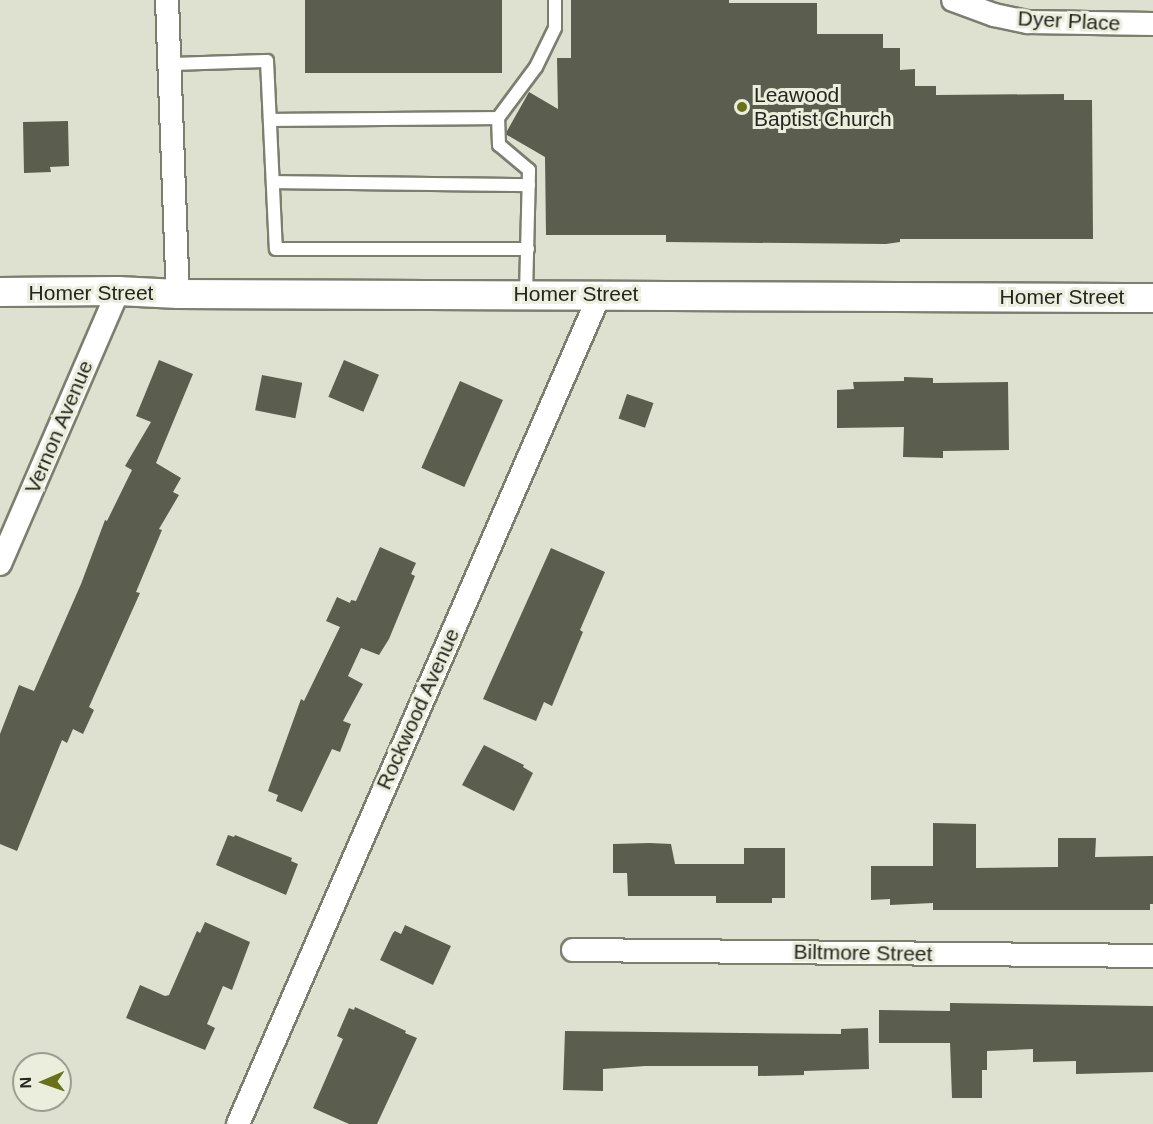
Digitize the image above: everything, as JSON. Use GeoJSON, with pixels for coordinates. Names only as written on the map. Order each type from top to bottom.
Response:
{"type":"FeatureCollection","features":[{"type":"Feature","properties":{"kind":"street"},"geometry":{"type":"LineString","coordinates":[[167,0],[178,294]]}},
{"type":"Feature","properties":{"kind":"street","name":"Dyer Place"},"geometry":{"type":"LineString","coordinates":[[953,0],[994,15],[1028,22],[1153,24]]}},
{"type":"Feature","properties":{"kind":"street","name":"Vernon Avenue"},"geometry":{"type":"LineString","coordinates":[[0,564],[118,291]]}},
{"type":"Feature","properties":{"kind":"street","name":"Homer Street"},"geometry":{"type":"LineString","coordinates":[[0,292],[1153,298]]}},
{"type":"Feature","properties":{"kind":"street","name":"Rockwood Avenue"},"geometry":{"type":"LineString","coordinates":[[238,1124],[600,294]]}},
{"type":"Feature","properties":{"kind":"street","name":"Biltmore Street"},"geometry":{"type":"LineString","coordinates":[[573,950],[1153,956]]}},
{"type":"Feature","properties":{"kind":"lane"},"geometry":{"type":"LineString","coordinates":[[526,294],[529,170],[499,145],[498,118],[536,68],[555,28],[555,0]]}},
{"type":"Feature","properties":{"kind":"lane"},"geometry":{"type":"LineString","coordinates":[[170,63],[267,61],[276,249],[528,249]]}},
{"type":"Feature","properties":{"kind":"lane"},"geometry":{"type":"LineString","coordinates":[[270,120],[498,118]]}},
{"type":"Feature","properties":{"kind":"lane"},"geometry":{"type":"LineString","coordinates":[[273,182],[529,185]]}},
{"type":"Feature","properties":{"kind":"building"},"geometry":{"type":"Polygon","coordinates":[[[305,0],[502,0],[502,73],[305,73],[305,0]]]}},
{"type":"Feature","properties":{"kind":"building"},"geometry":{"type":"Polygon","coordinates":[[[571,0],[729,0],[729,3],[817,3],[817,34],[883,34],[883,48],[900,48],[900,70],[915,69],[915,86],[936,86],[936,95],[1064,94],[1064,100],[1092,100],[1093,239],[900,239],[900,242],[886,244],[666,242],[666,235],[546,235],[545,157],[507,135],[507,131],[529,92],[558,109],[557,58],[571,58],[571,0]]]}},
{"type":"Feature","properties":{"kind":"building"},"geometry":{"type":"Polygon","coordinates":[[[68,121],[69,166],[50,167],[51,172],[24,173],[23,122],[68,121]]]}},
{"type":"Feature","properties":{"kind":"building"},"geometry":{"type":"Polygon","coordinates":[[[159,360],[193,374],[156,463],[181,478],[173,492],[179,495],[159,529],[162,530],[136,592],[140,593],[89,707],[94,710],[83,734],[73,729],[67,743],[62,740],[17,851],[0,844],[0,734],[19,685],[34,691],[81,584],[105,520],[107,521],[132,470],[125,466],[151,422],[136,416],[159,360]]]}},
{"type":"Feature","properties":{"kind":"building"},"geometry":{"type":"Polygon","coordinates":[[[344,360],[379,375],[363,412],[328,397],[344,360]]]}},
{"type":"Feature","properties":{"kind":"building"},"geometry":{"type":"Polygon","coordinates":[[[262,375],[302,383],[295,418],[255,410],[262,375]]]}},
{"type":"Feature","properties":{"kind":"building"},"geometry":{"type":"Polygon","coordinates":[[[904,377],[933,378],[933,383],[1008,382],[1009,450],[943,451],[943,458],[903,457],[904,427],[837,428],[837,390],[854,389],[853,382],[904,381],[904,377]]]}},
{"type":"Feature","properties":{"kind":"building"},"geometry":{"type":"Polygon","coordinates":[[[460,381],[503,400],[464,487],[421,468],[460,381]]]}},
{"type":"Feature","properties":{"kind":"building"},"geometry":{"type":"Polygon","coordinates":[[[627,394],[653,403],[645,428],[619,419],[627,394]]]}},
{"type":"Feature","properties":{"kind":"building"},"geometry":{"type":"Polygon","coordinates":[[[380,547],[416,563],[411,574],[415,576],[389,639],[379,655],[361,648],[348,676],[363,684],[343,721],[351,724],[340,752],[332,749],[302,812],[276,801],[278,795],[268,791],[301,699],[304,701],[340,627],[326,621],[337,597],[350,603],[351,600],[356,601],[380,547]]]}},
{"type":"Feature","properties":{"kind":"building"},"geometry":{"type":"Polygon","coordinates":[[[551,548],[605,572],[580,630],[583,632],[552,706],[544,702],[536,721],[483,699],[551,548]]]}},
{"type":"Feature","properties":{"kind":"building"},"geometry":{"type":"Polygon","coordinates":[[[484,745],[524,765],[523,767],[533,773],[514,811],[462,785],[484,745]]]}},
{"type":"Feature","properties":{"kind":"building"},"geometry":{"type":"Polygon","coordinates":[[[933,823],[976,824],[976,868],[1058,867],[1058,838],[1096,838],[1095,857],[1153,856],[1153,904],[1150,904],[1150,910],[933,910],[933,903],[890,905],[890,899],[871,900],[871,866],[933,866],[933,823]]]}},
{"type":"Feature","properties":{"kind":"building"},"geometry":{"type":"Polygon","coordinates":[[[228,835],[234,837],[235,835],[292,858],[291,861],[298,864],[286,895],[216,865],[228,835]]]}},
{"type":"Feature","properties":{"kind":"building"},"geometry":{"type":"Polygon","coordinates":[[[613,844],[671,844],[675,864],[744,864],[744,848],[785,848],[785,898],[772,898],[772,903],[716,903],[716,896],[628,896],[627,873],[613,873],[613,844]]]}},
{"type":"Feature","properties":{"kind":"building"},"geometry":{"type":"Polygon","coordinates":[[[205,922],[250,942],[232,990],[223,986],[207,1024],[215,1028],[205,1050],[126,1018],[140,985],[165,996],[169,995],[197,931],[200,933],[205,922]]]}},
{"type":"Feature","properties":{"kind":"building"},"geometry":{"type":"Polygon","coordinates":[[[405,925],[451,946],[433,985],[380,960],[393,933],[395,931],[401,934],[405,925]]]}},
{"type":"Feature","properties":{"kind":"building"},"geometry":{"type":"Polygon","coordinates":[[[950,1003],[1153,1006],[1153,1072],[1076,1074],[1076,1061],[1033,1062],[1033,1049],[987,1051],[987,1070],[982,1070],[982,1098],[952,1098],[950,1043],[879,1043],[879,1010],[950,1011],[950,1003]]]}},
{"type":"Feature","properties":{"kind":"building"},"geometry":{"type":"Polygon","coordinates":[[[355,1007],[417,1038],[377,1124],[349,1124],[313,1108],[343,1039],[337,1036],[349,1008],[354,1010],[355,1007]]]}},
{"type":"Feature","properties":{"kind":"building"},"geometry":{"type":"Polygon","coordinates":[[[868,1028],[869,1069],[804,1071],[804,1075],[758,1076],[758,1066],[645,1066],[603,1069],[603,1091],[563,1090],[565,1031],[841,1034],[841,1029],[868,1028]]]}},
{"type":"Feature","properties":{"kind":"place","name":"Leawood Baptist Church"},"geometry":{"type":"Point","coordinates":[742,107]}}]}
